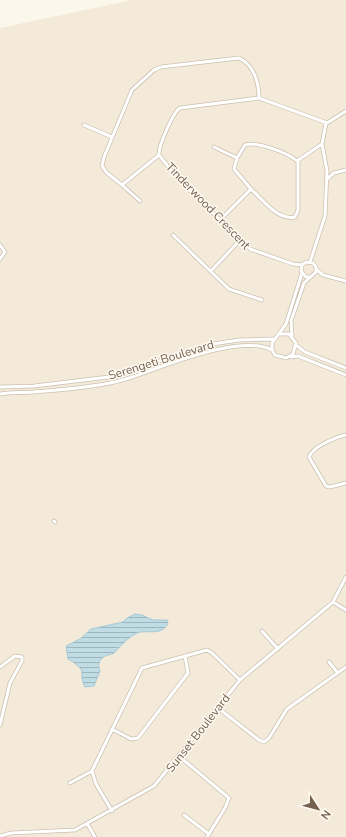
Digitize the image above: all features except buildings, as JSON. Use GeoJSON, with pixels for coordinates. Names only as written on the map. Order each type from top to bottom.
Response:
{"type":"FeatureCollection","features":[{"type":"Feature","properties":{"kind":"street"},"geometry":{"type":"LineString","coordinates":[[140,201],[106,172],[102,166],[112,137],[132,90],[154,70],[161,67],[237,57],[244,61],[257,78],[258,98]]}},
{"type":"Feature","properties":{"kind":"street","name":"Tinderwood Crescent"},"geometry":{"type":"LineString","coordinates":[[302,265],[292,264],[254,252],[178,179],[160,155],[160,148],[176,110],[180,108],[258,98],[326,123]]}},
{"type":"Feature","properties":{"kind":"street"},"geometry":{"type":"LineString","coordinates":[[310,262],[325,216],[327,171],[322,144],[326,123],[332,121],[346,111]]}},
{"type":"Feature","properties":{"kind":"street"},"geometry":{"type":"LineString","coordinates":[[84,125],[112,137]]}},
{"type":"Feature","properties":{"kind":"street"},"geometry":{"type":"LineString","coordinates":[[252,143],[262,145],[297,160],[298,210],[296,217],[289,217],[277,213],[251,190],[234,171],[243,147],[252,143]]}},
{"type":"Feature","properties":{"kind":"street"},"geometry":{"type":"LineString","coordinates":[[297,160],[322,144]]}},
{"type":"Feature","properties":{"kind":"street"},"geometry":{"type":"LineString","coordinates":[[214,147],[238,158]]}},
{"type":"Feature","properties":{"kind":"street"},"geometry":{"type":"LineString","coordinates":[[122,185],[160,155]]}},
{"type":"Feature","properties":{"kind":"street"},"geometry":{"type":"LineString","coordinates":[[327,179],[334,173],[346,170]]}},
{"type":"Feature","properties":{"kind":"street"},"geometry":{"type":"LineString","coordinates":[[327,171],[334,173]]}},
{"type":"Feature","properties":{"kind":"street"},"geometry":{"type":"LineString","coordinates":[[220,220],[251,190]]}},
{"type":"Feature","properties":{"kind":"street"},"geometry":{"type":"LineString","coordinates":[[173,235],[229,289],[262,300]]}},
{"type":"Feature","properties":{"kind":"street"},"geometry":{"type":"LineString","coordinates":[[211,271],[240,240]]}},
{"type":"Feature","properties":{"kind":"street"},"geometry":{"type":"LineString","coordinates":[[0,245],[5,252],[0,259]]}},
{"type":"Feature","properties":{"kind":"street"},"geometry":{"type":"LineString","coordinates":[[310,262],[302,265],[286,324],[280,334],[273,339],[272,350],[279,358],[298,356],[346,375]]}},
{"type":"Feature","properties":{"kind":"street"},"geometry":{"type":"LineString","coordinates":[[310,262],[315,265],[316,269],[323,275]]}},
{"type":"Feature","properties":{"kind":"street","name":"Tinderwood Crescent"},"geometry":{"type":"LineString","coordinates":[[292,264],[301,272]]}},
{"type":"Feature","properties":{"kind":"street"},"geometry":{"type":"LineString","coordinates":[[290,357],[296,351],[296,345],[292,336],[291,321],[304,283],[312,276],[316,269]]}},
{"type":"Feature","properties":{"kind":"street"},"geometry":{"type":"LineString","coordinates":[[301,272],[306,277],[323,275],[346,281]]}},
{"type":"Feature","properties":{"kind":"street"},"geometry":{"type":"LineString","coordinates":[[294,299],[298,301]]}},
{"type":"Feature","properties":{"kind":"street"},"geometry":{"type":"LineString","coordinates":[[280,334],[292,336]]}},
{"type":"Feature","properties":{"kind":"street","name":"Serengeti Boulevard"},"geometry":{"type":"LineString","coordinates":[[0,387],[34,386],[109,377],[213,344],[239,340],[273,339]]}},
{"type":"Feature","properties":{"kind":"street"},"geometry":{"type":"LineString","coordinates":[[296,345],[305,352],[346,368]]}},
{"type":"Feature","properties":{"kind":"street","name":"Serengeti Boulevard"},"geometry":{"type":"LineString","coordinates":[[0,394],[46,391],[115,381],[185,358],[223,349],[260,346],[272,350]]}},
{"type":"Feature","properties":{"kind":"street"},"geometry":{"type":"LineString","coordinates":[[346,435],[329,440],[314,451],[310,457],[326,486],[330,487],[346,483]]}},
{"type":"Feature","properties":{"kind":"street","name":"Sunset Boulevard"},"geometry":{"type":"LineString","coordinates":[[0,836],[17,832],[76,830],[88,825],[154,786],[180,757],[240,680],[333,602],[346,577]]}},
{"type":"Feature","properties":{"kind":"street"},"geometry":{"type":"LineString","coordinates":[[333,602],[346,610]]}},
{"type":"Feature","properties":{"kind":"street"},"geometry":{"type":"LineString","coordinates":[[262,631],[278,648]]}},
{"type":"Feature","properties":{"kind":"street"},"geometry":{"type":"LineString","coordinates":[[70,783],[92,771],[142,668],[209,650],[240,680]]}},
{"type":"Feature","properties":{"kind":"street"},"geometry":{"type":"LineString","coordinates":[[0,667],[15,656],[22,657],[22,662],[10,683],[0,725]]}},
{"type":"Feature","properties":{"kind":"street"},"geometry":{"type":"LineString","coordinates":[[112,729],[131,739],[138,738],[188,673],[186,656]]}},
{"type":"Feature","properties":{"kind":"street"},"geometry":{"type":"LineString","coordinates":[[329,662],[337,672]]}},
{"type":"Feature","properties":{"kind":"street"},"geometry":{"type":"LineString","coordinates":[[218,708],[258,740],[264,742],[287,709],[346,667]]}},
{"type":"Feature","properties":{"kind":"street"},"geometry":{"type":"LineString","coordinates":[[180,757],[229,798],[208,836],[184,816]]}},
{"type":"Feature","properties":{"kind":"street"},"geometry":{"type":"LineString","coordinates":[[92,771],[96,784],[112,810]]}},
{"type":"Feature","properties":{"kind":"street"},"geometry":{"type":"LineString","coordinates":[[88,825],[95,837]]}},
{"type":"Feature","properties":{"kind":"shaded area"},"geometry":{"type":"Polygon","coordinates":[[[132,0],[346,0],[346,837],[0,837],[0,28],[132,0]]]}},
{"type":"Feature","properties":{"kind":"water"},"geometry":{"type":"Polygon","coordinates":[[[135,614],[142,615],[153,620],[167,620],[168,623],[162,630],[154,632],[141,632],[133,635],[113,654],[103,657],[99,664],[100,671],[94,686],[85,687],[81,669],[68,659],[66,646],[80,639],[91,629],[123,622],[135,614]]]}}]}
